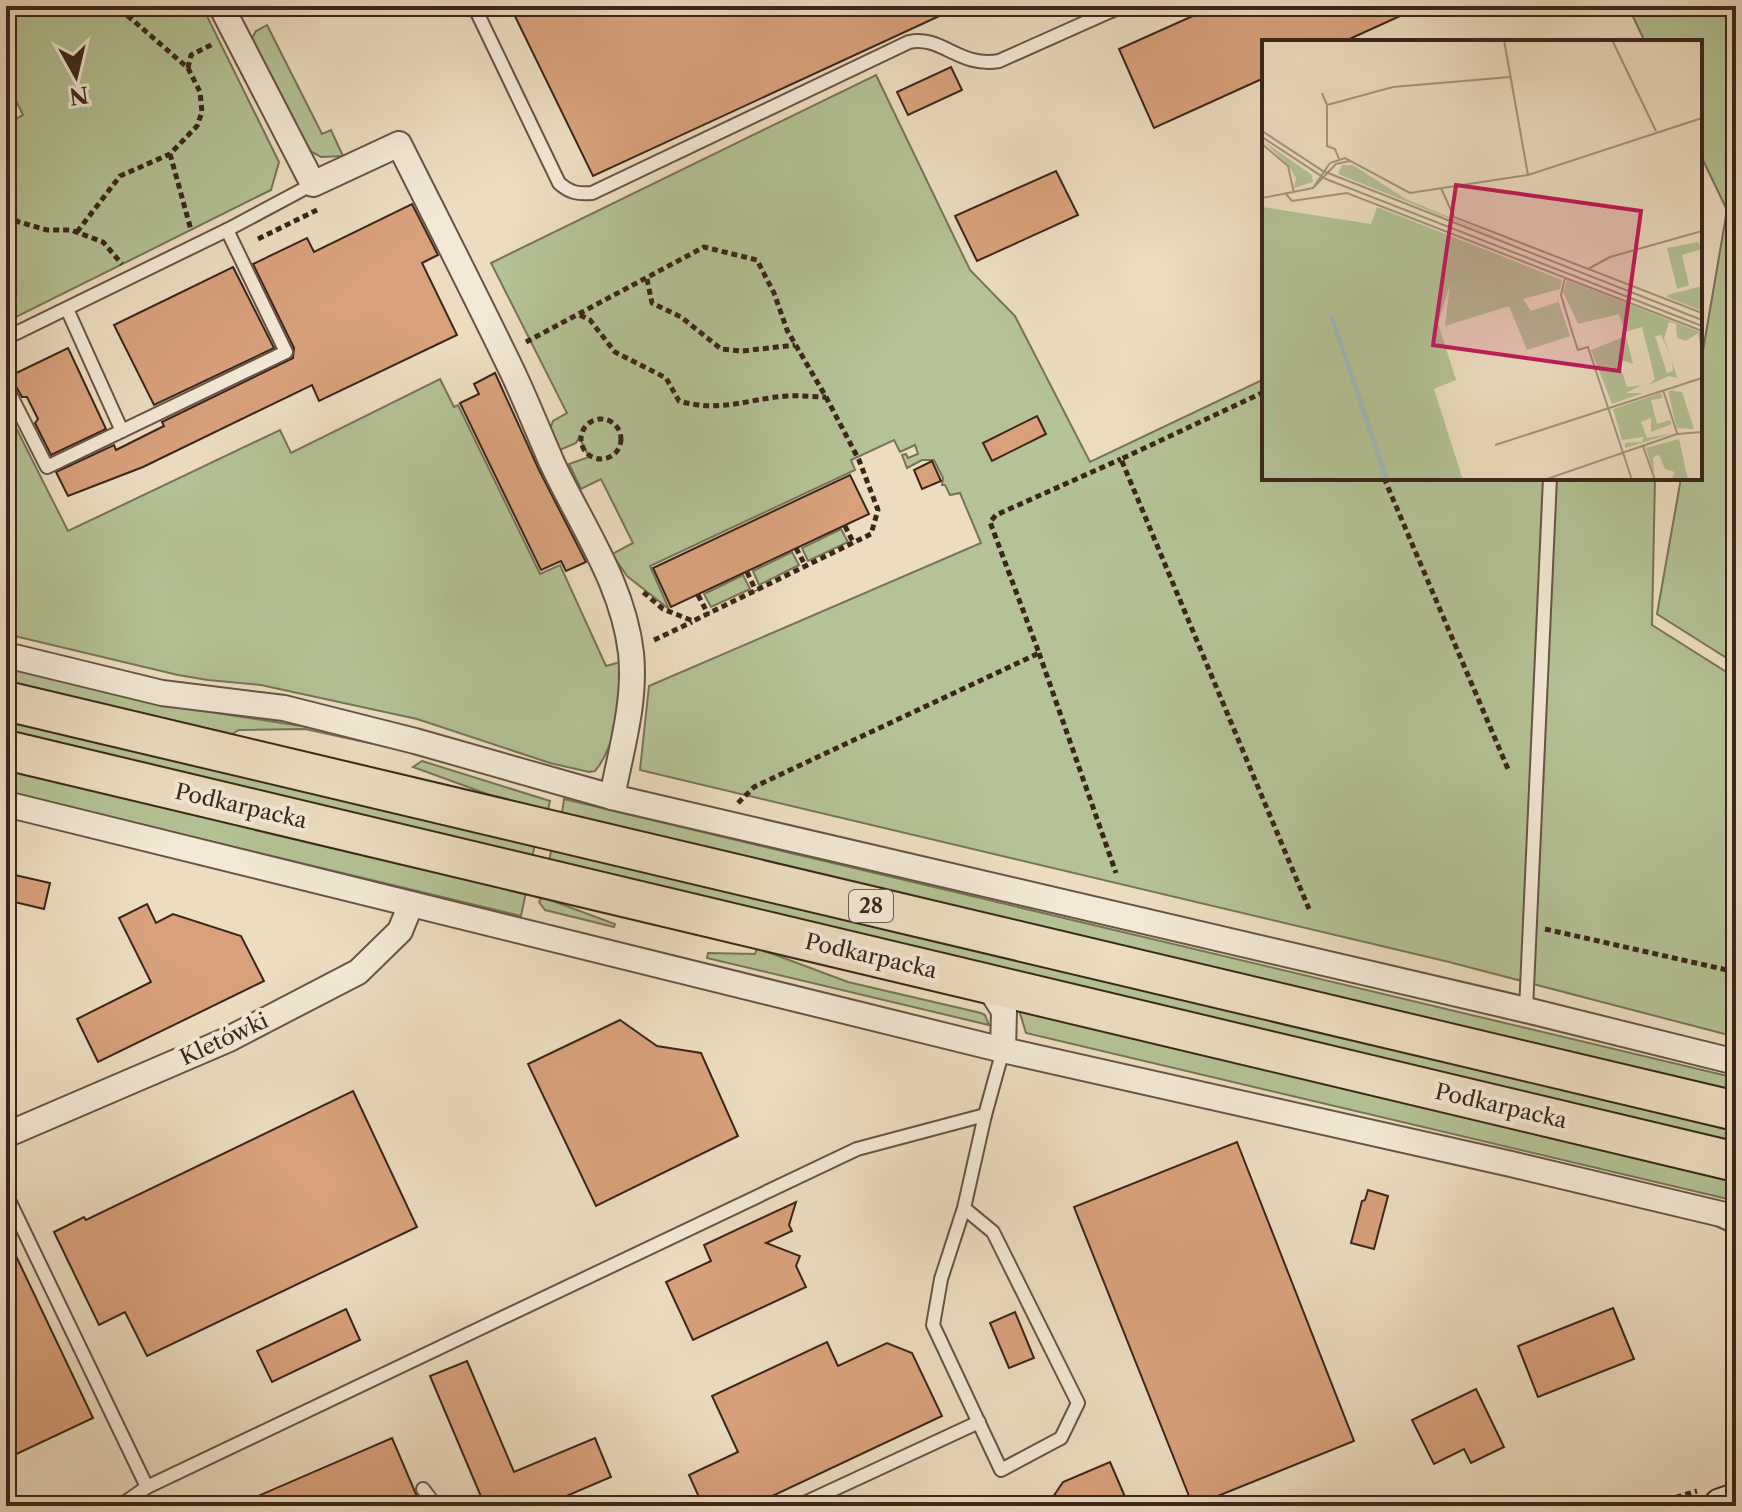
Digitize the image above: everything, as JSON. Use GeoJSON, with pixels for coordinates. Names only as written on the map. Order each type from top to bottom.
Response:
{"type":"FeatureCollection","features":[{"type":"Feature","properties":{"kind":"main road","name":"28"},"geometry":{"type":"LineString","coordinates":[[6,701],[1736,1111]]}},
{"type":"Feature","properties":{"kind":"main road","name":"Podkarpacka"},"geometry":{"type":"LineString","coordinates":[[6,750],[1736,1162]]}},
{"type":"Feature","properties":{"kind":"street"},"geometry":{"type":"LineString","coordinates":[[221,6],[313,184],[399,144],[503,354],[554,466],[606,565],[627,628],[633,678],[612,797]]}},
{"type":"Feature","properties":{"kind":"street"},"geometry":{"type":"LineString","coordinates":[[6,655],[162,693],[296,711],[612,797],[1526,1010],[1736,1062]]}},
{"type":"Feature","properties":{"kind":"street"},"geometry":{"type":"LineString","coordinates":[[6,804],[1003,1050],[1511,1164],[1721,1214],[1736,1221]]}},
{"type":"Feature","properties":{"kind":"street","name":"Kletówki"},"geometry":{"type":"LineString","coordinates":[[6,1135],[227,1040],[358,972],[400,931],[411,904]]}},
{"type":"Feature","properties":{"kind":"street"},"geometry":{"type":"LineString","coordinates":[[987,984],[1004,1011],[1003,1050]]}},
{"type":"Feature","properties":{"kind":"street"},"geometry":{"type":"LineString","coordinates":[[1721,1506],[1736,1501]]}},
{"type":"Feature","properties":{"kind":"lane"},"geometry":{"type":"LineString","coordinates":[[474,6],[559,183],[567,191],[579,194],[592,193],[909,42],[921,40],[933,43],[967,61],[985,64],[999,61],[1109,9],[1124,6]]}},
{"type":"Feature","properties":{"kind":"lane"},"geometry":{"type":"LineString","coordinates":[[6,338],[227,230],[313,184]]}},
{"type":"Feature","properties":{"kind":"lane"},"geometry":{"type":"LineString","coordinates":[[6,386],[47,467],[286,352],[227,230]]}},
{"type":"Feature","properties":{"kind":"lane"},"geometry":{"type":"LineString","coordinates":[[67,309],[122,431]]}},
{"type":"Feature","properties":{"kind":"lane"},"geometry":{"type":"LineString","coordinates":[[1526,1010],[1550,480]]}},
{"type":"Feature","properties":{"kind":"lane"},"geometry":{"type":"LineString","coordinates":[[964,1208],[993,1232],[1078,1403],[1061,1438],[1001,1470],[933,1325],[941,1279],[964,1208],[1003,1050]]}},
{"type":"Feature","properties":{"kind":"lane"},"geometry":{"type":"LineString","coordinates":[[120,1506],[147,1487],[857,1149],[985,1115]]}},
{"type":"Feature","properties":{"kind":"lane"},"geometry":{"type":"LineString","coordinates":[[6,1194],[147,1487]]}},
{"type":"Feature","properties":{"kind":"lane"},"geometry":{"type":"LineString","coordinates":[[798,1506],[979,1422]]}},
{"type":"Feature","properties":{"kind":"lane"},"geometry":{"type":"LineString","coordinates":[[423,1489],[436,1506]]}},
{"type":"Feature","properties":{"kind":"path"},"geometry":{"type":"LineString","coordinates":[[77,232],[120,176],[170,154],[197,126],[202,112],[200,92],[188,68],[128,16],[121,6]]}},
{"type":"Feature","properties":{"kind":"path"},"geometry":{"type":"LineString","coordinates":[[188,68],[191,55],[213,44]]}},
{"type":"Feature","properties":{"kind":"path"},"geometry":{"type":"LineString","coordinates":[[170,154],[191,233]]}},
{"type":"Feature","properties":{"kind":"path"},"geometry":{"type":"LineString","coordinates":[[236,249],[325,206]]}},
{"type":"Feature","properties":{"kind":"path"},"geometry":{"type":"LineString","coordinates":[[6,215],[47,230],[77,232],[103,242],[123,266]]}},
{"type":"Feature","properties":{"kind":"path"},"geometry":{"type":"LineString","coordinates":[[503,354],[704,247],[757,260],[774,293],[787,330],[859,460],[878,510],[871,534],[631,651]]}},
{"type":"Feature","properties":{"kind":"path"},"geometry":{"type":"LineString","coordinates":[[647,279],[652,303],[681,317],[721,349],[742,351],[795,345]]}},
{"type":"Feature","properties":{"kind":"path"},"geometry":{"type":"LineString","coordinates":[[579,315],[590,320],[615,352],[666,378],[679,401],[701,407],[751,403],[786,396],[826,397]]}},
{"type":"Feature","properties":{"kind":"path"},"geometry":{"type":"LineString","coordinates":[[1116,873],[990,522],[996,515],[1262,393]]}},
{"type":"Feature","properties":{"kind":"path"},"geometry":{"type":"LineString","coordinates":[[594,421],[607,421],[618,429],[619,448],[610,457],[593,457],[583,449],[581,436],[588,424],[594,421]]}},
{"type":"Feature","properties":{"kind":"path"},"geometry":{"type":"LineString","coordinates":[[1121,459],[1309,909]]}},
{"type":"Feature","properties":{"kind":"path"},"geometry":{"type":"LineString","coordinates":[[1385,480],[1508,769]]}},
{"type":"Feature","properties":{"kind":"path"},"geometry":{"type":"LineString","coordinates":[[845,526],[854,544]]}},
{"type":"Feature","properties":{"kind":"path"},"geometry":{"type":"LineString","coordinates":[[796,548],[806,567]]}},
{"type":"Feature","properties":{"kind":"path"},"geometry":{"type":"LineString","coordinates":[[606,565],[663,609],[693,621]]}},
{"type":"Feature","properties":{"kind":"path"},"geometry":{"type":"LineString","coordinates":[[747,572],[756,591]]}},
{"type":"Feature","properties":{"kind":"path"},"geometry":{"type":"LineString","coordinates":[[698,595],[708,614]]}},
{"type":"Feature","properties":{"kind":"path"},"geometry":{"type":"LineString","coordinates":[[732,809],[754,787],[1039,653]]}},
{"type":"Feature","properties":{"kind":"path"},"geometry":{"type":"LineString","coordinates":[[1728,970],[1736,820]]}},
{"type":"Feature","properties":{"kind":"path"},"geometry":{"type":"LineString","coordinates":[[1529,926],[1736,972]]}},
{"type":"Feature","properties":{"kind":"green space"},"geometry":{"type":"Polygon","coordinates":[[[6,6],[202,6],[279,162],[271,190],[6,322],[6,124],[23,115],[6,80],[6,6]]]}},
{"type":"Feature","properties":{"kind":"green space"},"geometry":{"type":"Polygon","coordinates":[[[1628,6],[1736,6],[1736,664],[1657,614],[1681,480],[1702,480],[1702,356],[1727,210],[1702,158],[1702,40],[1644,40],[1628,6]]]}},
{"type":"Feature","properties":{"kind":"green space"},"geometry":{"type":"Polygon","coordinates":[[[267,25],[322,134],[331,130],[343,156],[321,157],[308,150],[250,42],[256,31],[267,25]]]}},
{"type":"Feature","properties":{"kind":"green space"},"geometry":{"type":"Polygon","coordinates":[[[876,75],[970,270],[1015,316],[1090,462],[1262,380],[1262,480],[1655,480],[1652,625],[1736,678],[1736,1037],[1449,962],[640,770],[649,686],[981,543],[960,493],[950,495],[942,485],[943,478],[934,460],[922,460],[907,468],[902,455],[906,454],[908,458],[918,454],[915,445],[900,452],[894,440],[851,460],[855,470],[650,566],[669,609],[627,576],[612,554],[633,543],[601,479],[581,489],[569,464],[589,457],[579,437],[576,443],[560,450],[550,429],[553,421],[567,413],[491,263],[876,75]]]}},
{"type":"Feature","properties":{"kind":"green space"},"geometry":{"type":"Polygon","coordinates":[[[440,379],[454,407],[458,405],[540,574],[560,565],[606,666],[620,662],[613,734],[595,771],[550,763],[417,719],[261,685],[178,675],[6,634],[6,408],[68,531],[280,430],[291,453],[440,379]]]}},
{"type":"Feature","properties":{"kind":"green space"},"geometry":{"type":"Polygon","coordinates":[[[841,529],[848,542],[808,561],[802,548],[841,529]]]}},
{"type":"Feature","properties":{"kind":"green space"},"geometry":{"type":"Polygon","coordinates":[[[792,552],[799,565],[759,585],[753,571],[792,552]]]}},
{"type":"Feature","properties":{"kind":"green space"},"geometry":{"type":"Polygon","coordinates":[[[743,575],[750,589],[711,607],[704,594],[743,575]]]}},
{"type":"Feature","properties":{"kind":"green space"},"geometry":{"type":"Polygon","coordinates":[[[6,668],[184,708],[321,729],[438,758],[305,729],[239,730],[232,734],[6,682],[6,668]]]}},
{"type":"Feature","properties":{"kind":"green space"},"geometry":{"type":"Polygon","coordinates":[[[6,717],[535,844],[532,858],[6,733],[6,717]]]}},
{"type":"Feature","properties":{"kind":"green space"},"geometry":{"type":"Polygon","coordinates":[[[422,761],[550,801],[548,810],[490,795],[413,767],[422,761]]]}},
{"type":"Feature","properties":{"kind":"green space"},"geometry":{"type":"Polygon","coordinates":[[[6,769],[526,892],[521,916],[6,792],[6,769]]]}},
{"type":"Feature","properties":{"kind":"green space"},"geometry":{"type":"Polygon","coordinates":[[[564,799],[1736,1078],[1736,1092],[562,813],[564,799]]]}},
{"type":"Feature","properties":{"kind":"green space"},"geometry":{"type":"Polygon","coordinates":[[[552,847],[1736,1128],[1736,1142],[549,861],[552,847]]]}},
{"type":"Feature","properties":{"kind":"green space"},"geometry":{"type":"Polygon","coordinates":[[[542,897],[615,924],[614,927],[545,910],[539,902],[542,897]]]}},
{"type":"Feature","properties":{"kind":"green space"},"geometry":{"type":"Polygon","coordinates":[[[757,948],[848,982],[981,1013],[989,1025],[707,958],[708,953],[755,954],[757,948]]]}},
{"type":"Feature","properties":{"kind":"green space"},"geometry":{"type":"Polygon","coordinates":[[[1019,1010],[1736,1178],[1736,1201],[1026,1033],[1019,1010]]]}},
{"type":"Feature","properties":{"kind":"building"},"geometry":{"type":"Polygon","coordinates":[[[510,6],[961,6],[593,176],[510,6]]]}},
{"type":"Feature","properties":{"kind":"building"},"geometry":{"type":"Polygon","coordinates":[[[1215,6],[1422,6],[1347,40],[1262,40],[1262,79],[1154,128],[1119,49],[1215,6]]]}},
{"type":"Feature","properties":{"kind":"building"},"geometry":{"type":"Polygon","coordinates":[[[951,67],[962,90],[908,115],[897,92],[951,67]]]}},
{"type":"Feature","properties":{"kind":"building"},"geometry":{"type":"Polygon","coordinates":[[[1056,171],[1078,215],[977,261],[955,216],[1056,171]]]}},
{"type":"Feature","properties":{"kind":"building"},"geometry":{"type":"Polygon","coordinates":[[[412,204],[438,255],[422,263],[457,335],[319,401],[312,385],[143,467],[68,496],[56,472],[114,445],[116,450],[164,426],[162,422],[293,358],[294,348],[253,264],[307,238],[314,252],[412,204]]]}},
{"type":"Feature","properties":{"kind":"building"},"geometry":{"type":"Polygon","coordinates":[[[233,267],[274,348],[154,405],[114,325],[233,267]]]}},
{"type":"Feature","properties":{"kind":"building"},"geometry":{"type":"Polygon","coordinates":[[[68,348],[106,429],[51,455],[35,423],[38,419],[27,397],[22,397],[10,376],[68,348]]]}},
{"type":"Feature","properties":{"kind":"building"},"geometry":{"type":"Polygon","coordinates":[[[495,373],[539,470],[586,562],[566,571],[561,561],[541,570],[460,403],[479,394],[474,384],[495,373]]]}},
{"type":"Feature","properties":{"kind":"building"},"geometry":{"type":"Polygon","coordinates":[[[1037,416],[1046,434],[992,461],[983,443],[1037,416]]]}},
{"type":"Feature","properties":{"kind":"building"},"geometry":{"type":"Polygon","coordinates":[[[932,461],[941,481],[922,489],[914,470],[932,461]]]}},
{"type":"Feature","properties":{"kind":"building"},"geometry":{"type":"Polygon","coordinates":[[[850,475],[869,514],[671,607],[653,568],[850,475]]]}},
{"type":"Feature","properties":{"kind":"building"},"geometry":{"type":"Polygon","coordinates":[[[6,873],[50,883],[44,909],[6,900],[6,873]]]}},
{"type":"Feature","properties":{"kind":"building"},"geometry":{"type":"Polygon","coordinates":[[[147,904],[156,923],[173,914],[241,936],[264,981],[98,1062],[77,1019],[151,982],[119,918],[147,904]]]}},
{"type":"Feature","properties":{"kind":"building"},"geometry":{"type":"Polygon","coordinates":[[[620,1020],[657,1046],[701,1053],[738,1136],[596,1206],[528,1064],[620,1020]]]}},
{"type":"Feature","properties":{"kind":"building"},"geometry":{"type":"Polygon","coordinates":[[[353,1091],[417,1227],[147,1356],[125,1312],[99,1325],[54,1232],[84,1217],[86,1220],[353,1091]]]}},
{"type":"Feature","properties":{"kind":"building"},"geometry":{"type":"Polygon","coordinates":[[[1237,1142],[1354,1441],[1193,1506],[1074,1207],[1237,1142]]]}},
{"type":"Feature","properties":{"kind":"building"},"geometry":{"type":"Polygon","coordinates":[[[1368,1190],[1388,1196],[1374,1249],[1351,1243],[1368,1190]]]}},
{"type":"Feature","properties":{"kind":"building"},"geometry":{"type":"Polygon","coordinates":[[[796,1202],[789,1225],[792,1231],[766,1243],[800,1256],[796,1266],[806,1287],[693,1340],[666,1282],[711,1261],[704,1245],[796,1202]]]}},
{"type":"Feature","properties":{"kind":"building"},"geometry":{"type":"Polygon","coordinates":[[[6,1235],[93,1418],[6,1459],[6,1235]]]}},
{"type":"Feature","properties":{"kind":"building"},"geometry":{"type":"Polygon","coordinates":[[[1613,1308],[1634,1359],[1538,1397],[1518,1346],[1613,1308]]]}},
{"type":"Feature","properties":{"kind":"building"},"geometry":{"type":"Polygon","coordinates":[[[346,1309],[360,1340],[272,1382],[257,1351],[346,1309]]]}},
{"type":"Feature","properties":{"kind":"building"},"geometry":{"type":"Polygon","coordinates":[[[1015,1312],[1034,1358],[1009,1368],[990,1323],[1015,1312]]]}},
{"type":"Feature","properties":{"kind":"building"},"geometry":{"type":"Polygon","coordinates":[[[827,1342],[838,1366],[887,1343],[912,1353],[942,1416],[751,1506],[703,1506],[689,1475],[738,1452],[712,1396],[827,1342]]]}},
{"type":"Feature","properties":{"kind":"building"},"geometry":{"type":"Polygon","coordinates":[[[467,1361],[514,1472],[595,1438],[611,1477],[543,1506],[485,1506],[430,1376],[467,1361]]]}},
{"type":"Feature","properties":{"kind":"building"},"geometry":{"type":"Polygon","coordinates":[[[1476,1389],[1504,1447],[1471,1463],[1464,1449],[1434,1464],[1412,1420],[1476,1389]]]}},
{"type":"Feature","properties":{"kind":"building"},"geometry":{"type":"Polygon","coordinates":[[[392,1438],[421,1506],[235,1506],[392,1438]]]}},
{"type":"Feature","properties":{"kind":"building"},"geometry":{"type":"Polygon","coordinates":[[[1110,1462],[1129,1506],[1047,1506],[1063,1482],[1110,1462]]]}}]}
